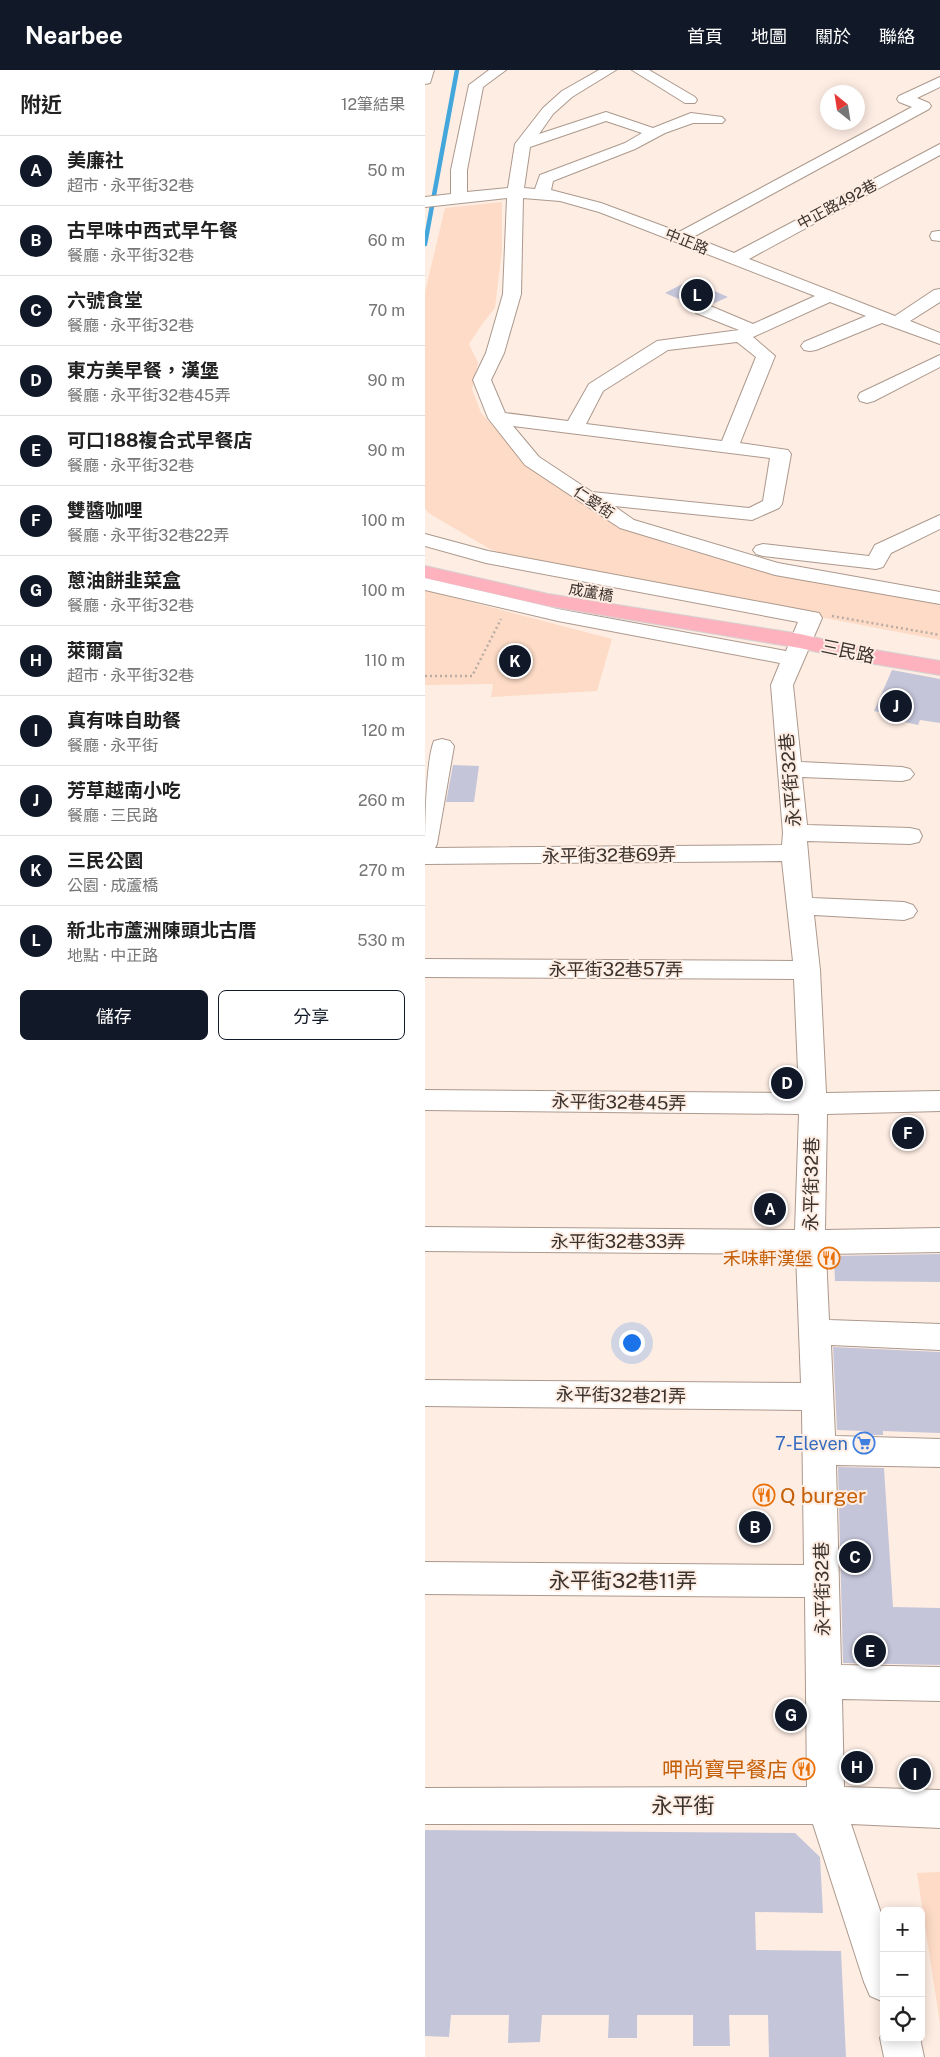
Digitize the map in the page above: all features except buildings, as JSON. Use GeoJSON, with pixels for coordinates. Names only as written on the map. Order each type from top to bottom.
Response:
{"type":"FeatureCollection","features":[{"type":"Feature","properties":{"kind":"main road","name":"成蘆橋"},"geometry":{"type":"LineString","coordinates":[[425,558],[758,628]]}},
{"type":"Feature","properties":{"kind":"main road","name":"成蘆橋"},"geometry":{"type":"LineString","coordinates":[[425,572],[548,600],[758,628]]}},
{"type":"Feature","properties":{"kind":"main road","name":"三民路"},"geometry":{"type":"LineString","coordinates":[[758,628],[799,643],[940,668]]}},
{"type":"Feature","properties":{"kind":"main road","name":"三民路"},"geometry":{"type":"LineString","coordinates":[[799,643],[940,653]]}},
{"type":"Feature","properties":{"kind":"street"},"geometry":{"type":"LineString","coordinates":[[425,80],[427,70]]}},
{"type":"Feature","properties":{"kind":"street"},"geometry":{"type":"LineString","coordinates":[[459,198],[459,170],[476,85],[499,70]]}},
{"type":"Feature","properties":{"kind":"street"},"geometry":{"type":"LineString","coordinates":[[523,144],[549,111],[567,94],[609,70]]}},
{"type":"Feature","properties":{"kind":"street"},"geometry":{"type":"LineString","coordinates":[[639,70],[690,100]]}},
{"type":"Feature","properties":{"kind":"street"},"geometry":{"type":"LineString","coordinates":[[679,238],[924,106],[905,99],[940,81]]}},
{"type":"Feature","properties":{"kind":"street"},"geometry":{"type":"LineString","coordinates":[[523,144],[606,116],[647,130]]}},
{"type":"Feature","properties":{"kind":"street"},"geometry":{"type":"LineString","coordinates":[[542,194],[546,178],[630,146],[660,130],[691,118],[717,120]]}},
{"type":"Feature","properties":{"kind":"street","name":"仁愛街"},"geometry":{"type":"LineString","coordinates":[[523,144],[515,193],[512,294],[495,353],[483,380],[497,418],[532,461],[627,524],[775,569],[940,598]]}},
{"type":"Feature","properties":{"kind":"street","name":"中正路492巷"},"geometry":{"type":"LineString","coordinates":[[734,260],[940,149]]}},
{"type":"Feature","properties":{"kind":"street","name":"中正路"},"geometry":{"type":"LineString","coordinates":[[431,201],[515,193],[542,194],[575,200],[679,238],[940,339]]}},
{"type":"Feature","properties":{"kind":"street"},"geometry":{"type":"LineString","coordinates":[[896,323],[940,294]]}},
{"type":"Feature","properties":{"kind":"street"},"geometry":{"type":"LineString","coordinates":[[575,428],[596,388],[663,345],[747,333],[828,297]]}},
{"type":"Feature","properties":{"kind":"street"},"geometry":{"type":"LineString","coordinates":[[702,309],[747,333],[766,356],[729,448]]}},
{"type":"Feature","properties":{"kind":"street"},"geometry":{"type":"LineString","coordinates":[[810,346],[879,317]]}},
{"type":"Feature","properties":{"kind":"street"},"geometry":{"type":"LineString","coordinates":[[867,397],[940,360]]}},
{"type":"Feature","properties":{"kind":"street"},"geometry":{"type":"LineString","coordinates":[[497,418],[781,454],[772,504],[752,514],[588,498]]}},
{"type":"Feature","properties":{"kind":"street"},"geometry":{"type":"LineString","coordinates":[[671,538],[876,563],[882,549],[940,521]]}},
{"type":"Feature","properties":{"kind":"street"},"geometry":{"type":"LineString","coordinates":[[425,540],[486,557],[811,618],[799,643],[558,615],[425,584]]}},
{"type":"Feature","properties":{"kind":"street","name":"永平街32巷"},"geometry":{"type":"LineString","coordinates":[[799,643],[782,685],[790,769],[794,843],[807,970],[813,1104],[810,1242],[818,1397],[826,1805],[880,1970]]}},
{"type":"Feature","properties":{"kind":"street"},"geometry":{"type":"LineString","coordinates":[[425,844],[443,746]]}},
{"type":"Feature","properties":{"kind":"street"},"geometry":{"type":"LineString","coordinates":[[790,769],[902,774]]}},
{"type":"Feature","properties":{"kind":"street","name":"永平街32巷69弄"},"geometry":{"type":"LineString","coordinates":[[425,856],[794,843],[910,836]]}},
{"type":"Feature","properties":{"kind":"street"},"geometry":{"type":"LineString","coordinates":[[800,906],[903,910]]}},
{"type":"Feature","properties":{"kind":"street","name":"永平街32巷57弄"},"geometry":{"type":"LineString","coordinates":[[425,968],[807,970]]}},
{"type":"Feature","properties":{"kind":"street","name":"永平街32巷45弄"},"geometry":{"type":"LineString","coordinates":[[425,1100],[813,1104],[940,1101]]}},
{"type":"Feature","properties":{"kind":"street","name":"永平街32巷33弄"},"geometry":{"type":"LineString","coordinates":[[425,1239],[810,1242],[940,1240]]}},
{"type":"Feature","properties":{"kind":"street"},"geometry":{"type":"LineString","coordinates":[[814,1332],[940,1337]]}},
{"type":"Feature","properties":{"kind":"street","name":"永平街32巷21弄"},"geometry":{"type":"LineString","coordinates":[[425,1393],[818,1397]]}},
{"type":"Feature","properties":{"kind":"street"},"geometry":{"type":"LineString","coordinates":[[819,1450],[940,1453]]}},
{"type":"Feature","properties":{"kind":"street","name":"永平街32巷11弄"},"geometry":{"type":"LineString","coordinates":[[425,1578],[822,1581]]}},
{"type":"Feature","properties":{"kind":"street"},"geometry":{"type":"LineString","coordinates":[[824,1682],[940,1684]]}},
{"type":"Feature","properties":{"kind":"street","name":"永平街"},"geometry":{"type":"LineString","coordinates":[[425,1806],[826,1805],[940,1809]]}},
{"type":"Feature","properties":{"kind":"street"},"geometry":{"type":"LineString","coordinates":[[901,2042],[905,2057]]}},
{"type":"Feature","properties":{"kind":"shaded area"},"geometry":{"type":"Polygon","coordinates":[[[502,202],[502,249],[495,308],[469,344],[478,363],[472,389],[481,413],[525,460],[590,509],[633,530],[673,546],[770,572],[940,601],[940,640],[517,559],[490,549],[430,514],[425,509],[425,292],[445,208],[502,202]]]}},
{"type":"Feature","properties":{"kind":"shaded area"},"geometry":{"type":"Polygon","coordinates":[[[425,590],[612,639],[597,691],[491,697],[493,684],[425,685],[425,590]]]}},
{"type":"Feature","properties":{"kind":"shaded area"},"geometry":{"type":"Polygon","coordinates":[[[940,1872],[940,2024],[925,1926],[925,1907],[922,1907],[917,1873],[940,1872]]]}},
{"type":"Feature","properties":{"kind":"waterway"},"geometry":{"type":"LineString","coordinates":[[425,244],[457,70]]}},
{"type":"Feature","properties":{"kind":"place","name":"新北市蘆洲陳頭北古厝"},"geometry":{"type":"Point","coordinates":[697,295]}},
{"type":"Feature","properties":{"kind":"place","name":"三民公園"},"geometry":{"type":"Point","coordinates":[515,661]}},
{"type":"Feature","properties":{"kind":"place","name":"芳草越南小吃"},"geometry":{"type":"Point","coordinates":[896,706]}},
{"type":"Feature","properties":{"kind":"place","name":"東方美早餐，漢堡"},"geometry":{"type":"Point","coordinates":[787,1083]}},
{"type":"Feature","properties":{"kind":"place","name":"雙醬咖哩"},"geometry":{"type":"Point","coordinates":[908,1133]}},
{"type":"Feature","properties":{"kind":"place","name":"美廉社"},"geometry":{"type":"Point","coordinates":[770,1209]}},
{"type":"Feature","properties":{"kind":"place","name":"禾味軒漢堡"},"geometry":{"type":"Point","coordinates":[829,1258]}},
{"type":"Feature","properties":{"kind":"place","name":"7-Eleven"},"geometry":{"type":"Point","coordinates":[864,1443]}},
{"type":"Feature","properties":{"kind":"place","name":"Q burger"},"geometry":{"type":"Point","coordinates":[764,1495]}},
{"type":"Feature","properties":{"kind":"place","name":"古早味中西式早午餐"},"geometry":{"type":"Point","coordinates":[755,1527]}},
{"type":"Feature","properties":{"kind":"place","name":"六號食堂"},"geometry":{"type":"Point","coordinates":[855,1557]}},
{"type":"Feature","properties":{"kind":"place","name":"可口188複合式早餐店"},"geometry":{"type":"Point","coordinates":[870,1651]}},
{"type":"Feature","properties":{"kind":"place","name":"蔥油餅韭菜盒"},"geometry":{"type":"Point","coordinates":[791,1715]}},
{"type":"Feature","properties":{"kind":"place","name":"萊爾富"},"geometry":{"type":"Point","coordinates":[857,1767]}},
{"type":"Feature","properties":{"kind":"place","name":"呷尚寶早餐店"},"geometry":{"type":"Point","coordinates":[804,1769]}},
{"type":"Feature","properties":{"kind":"place","name":"真有味自助餐"},"geometry":{"type":"Point","coordinates":[915,1774]}}]}
